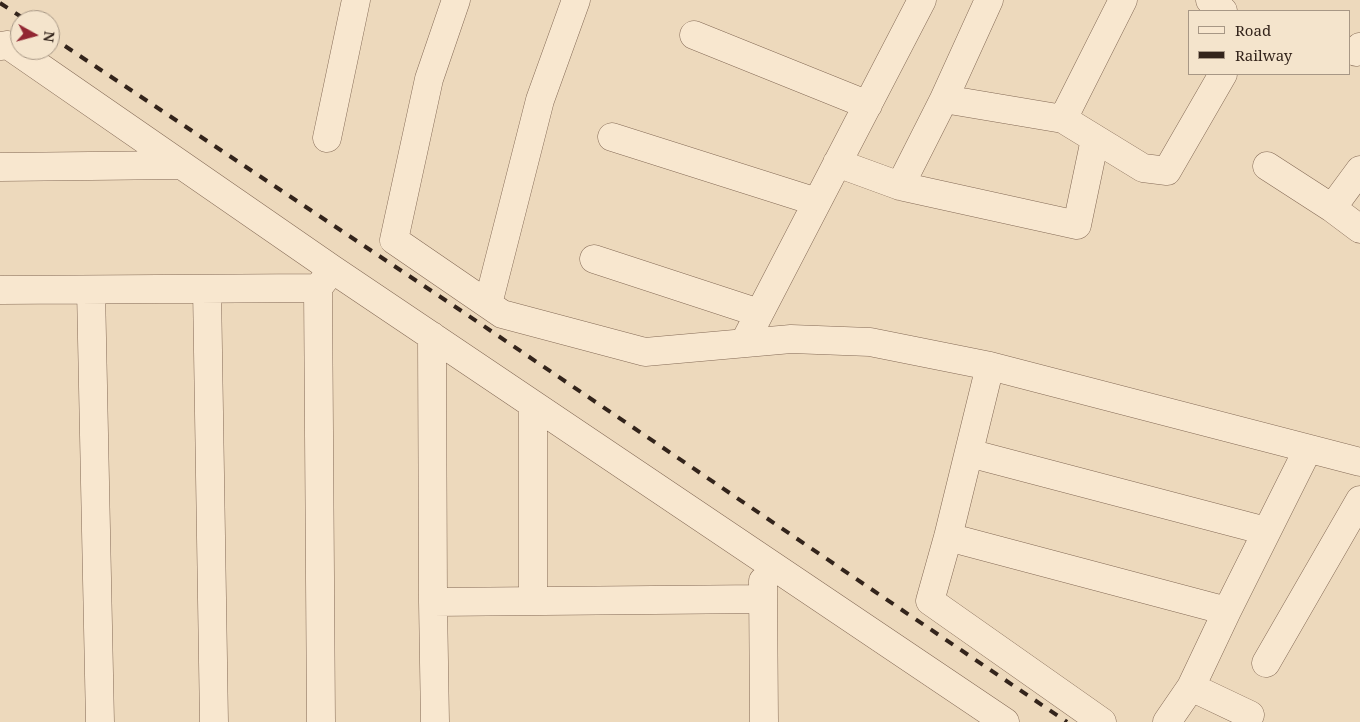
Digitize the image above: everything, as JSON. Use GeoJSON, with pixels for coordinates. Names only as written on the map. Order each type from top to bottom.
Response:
{"type":"FeatureCollection","features":[{"type":"Feature","properties":{"kind":"street"},"geometry":{"type":"LineString","coordinates":[[327,138],[356,0]]}},
{"type":"Feature","properties":{"kind":"street"},"geometry":{"type":"LineString","coordinates":[[456,0],[429,79],[394,240],[502,314],[645,352],[791,339],[870,342],[990,366],[1360,462]]}},
{"type":"Feature","properties":{"kind":"street"},"geometry":{"type":"LineString","coordinates":[[488,304],[540,100],[576,0]]}},
{"type":"Feature","properties":{"kind":"street"},"geometry":{"type":"LineString","coordinates":[[744,343],[922,0]]}},
{"type":"Feature","properties":{"kind":"street"},"geometry":{"type":"LineString","coordinates":[[900,186],[944,99],[989,0]]}},
{"type":"Feature","properties":{"kind":"street"},"geometry":{"type":"LineString","coordinates":[[1063,119],[1123,0]]}},
{"type":"Feature","properties":{"kind":"street"},"geometry":{"type":"LineString","coordinates":[[1210,0],[1222,10]]}},
{"type":"Feature","properties":{"kind":"street"},"geometry":{"type":"LineString","coordinates":[[694,35],[868,105]]}},
{"type":"Feature","properties":{"kind":"street"},"geometry":{"type":"LineString","coordinates":[[3,44],[180,165],[325,279],[432,336],[1005,722]]}},
{"type":"Feature","properties":{"kind":"street"},"geometry":{"type":"LineString","coordinates":[[944,99],[1063,119],[1143,168],[1168,171],[1222,75]]}},
{"type":"Feature","properties":{"kind":"street"},"geometry":{"type":"LineString","coordinates":[[612,137],[817,202]]}},
{"type":"Feature","properties":{"kind":"street"},"geometry":{"type":"LineString","coordinates":[[837,164],[900,186],[1077,225],[1095,139]]}},
{"type":"Feature","properties":{"kind":"street"},"geometry":{"type":"LineString","coordinates":[[0,167],[180,165]]}},
{"type":"Feature","properties":{"kind":"street"},"geometry":{"type":"LineString","coordinates":[[1267,166],[1332,208],[1360,229]]}},
{"type":"Feature","properties":{"kind":"street"},"geometry":{"type":"LineString","coordinates":[[1332,208],[1360,170]]}},
{"type":"Feature","properties":{"kind":"street"},"geometry":{"type":"LineString","coordinates":[[594,259],[759,313]]}},
{"type":"Feature","properties":{"kind":"street"},"geometry":{"type":"LineString","coordinates":[[0,290],[207,289],[325,279]]}},
{"type":"Feature","properties":{"kind":"street"},"geometry":{"type":"LineString","coordinates":[[322,722],[325,279]]}},
{"type":"Feature","properties":{"kind":"street"},"geometry":{"type":"LineString","coordinates":[[207,289],[214,722]]}},
{"type":"Feature","properties":{"kind":"street"},"geometry":{"type":"LineString","coordinates":[[91,290],[100,722]]}},
{"type":"Feature","properties":{"kind":"street"},"geometry":{"type":"LineString","coordinates":[[432,336],[434,722]]}},
{"type":"Feature","properties":{"kind":"street"},"geometry":{"type":"LineString","coordinates":[[990,366],[948,537],[930,601],[1102,722]]}},
{"type":"Feature","properties":{"kind":"street"},"geometry":{"type":"LineString","coordinates":[[533,404],[533,601]]}},
{"type":"Feature","properties":{"kind":"street"},"geometry":{"type":"LineString","coordinates":[[1167,722],[1191,686],[1308,449]]}},
{"type":"Feature","properties":{"kind":"street"},"geometry":{"type":"LineString","coordinates":[[969,453],[1266,531]]}},
{"type":"Feature","properties":{"kind":"street"},"geometry":{"type":"LineString","coordinates":[[1266,664],[1360,500]]}},
{"type":"Feature","properties":{"kind":"street"},"geometry":{"type":"LineString","coordinates":[[948,537],[1227,611]]}},
{"type":"Feature","properties":{"kind":"street"},"geometry":{"type":"LineString","coordinates":[[763,559],[764,722]]}},
{"type":"Feature","properties":{"kind":"street"},"geometry":{"type":"LineString","coordinates":[[432,602],[763,599]]}},
{"type":"Feature","properties":{"kind":"street"},"geometry":{"type":"LineString","coordinates":[[1191,686],[1250,715]]}},
{"type":"Feature","properties":{"kind":"railway"},"geometry":{"type":"LineString","coordinates":[[0,3],[11,10]]}},
{"type":"Feature","properties":{"kind":"railway"},"geometry":{"type":"LineString","coordinates":[[60,43],[466,314],[1067,722]]}}]}
